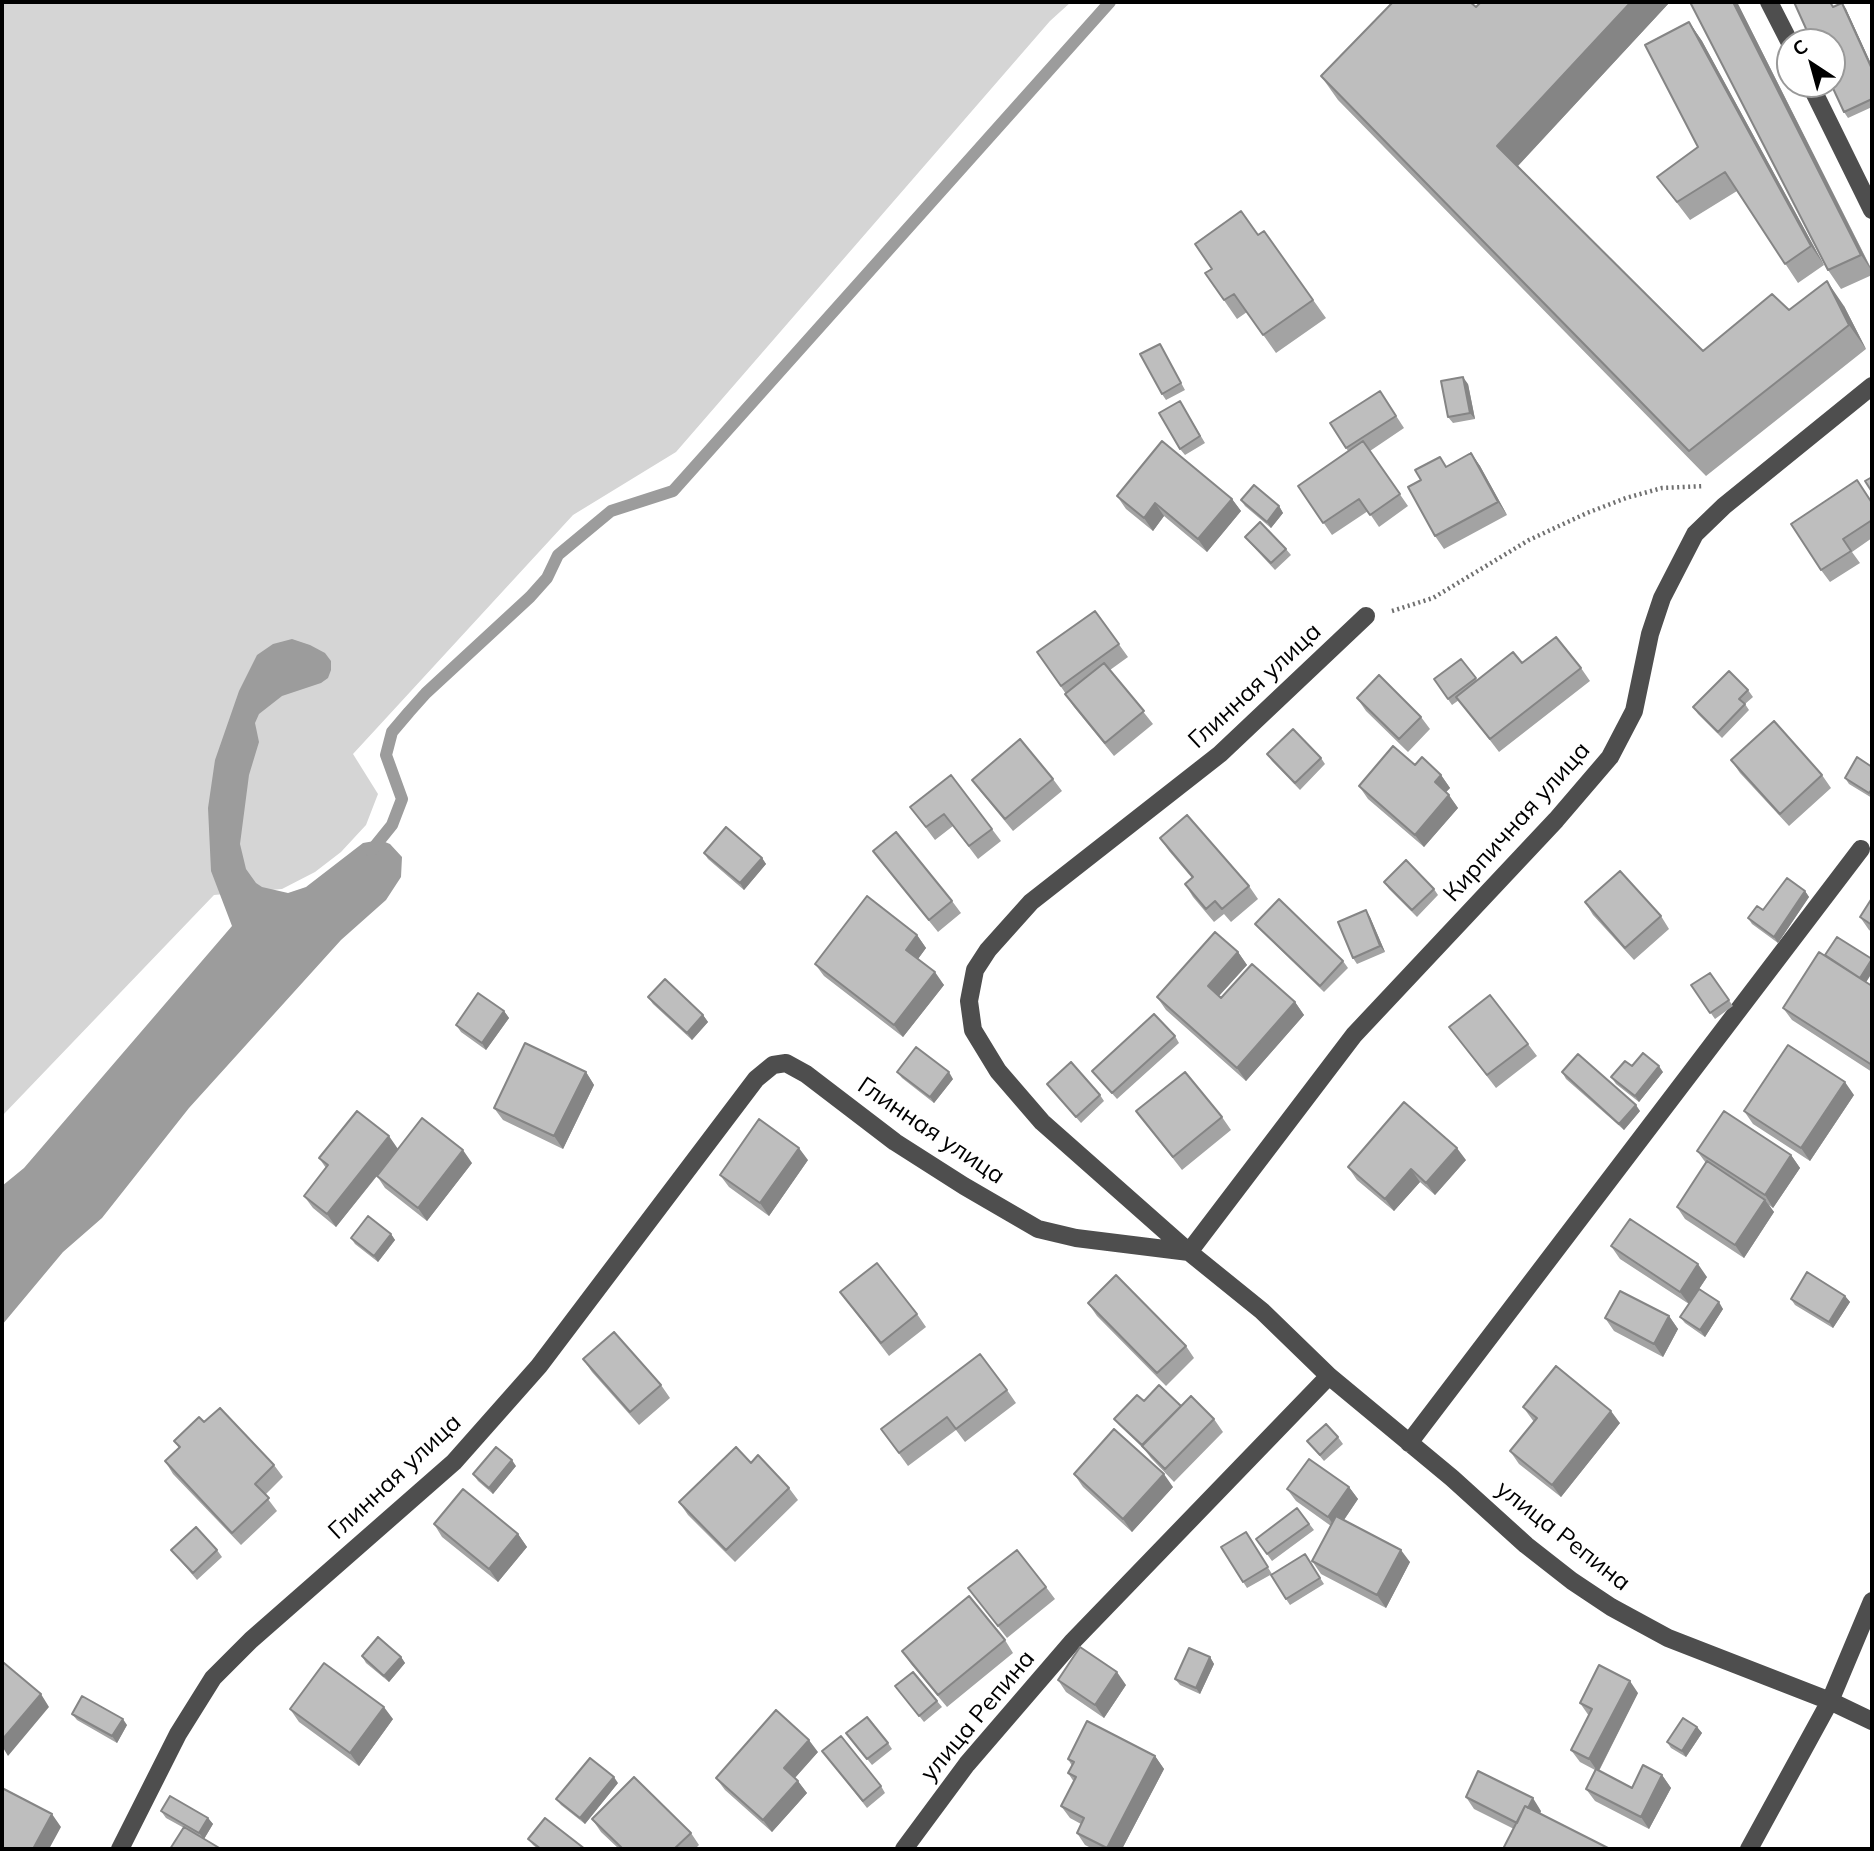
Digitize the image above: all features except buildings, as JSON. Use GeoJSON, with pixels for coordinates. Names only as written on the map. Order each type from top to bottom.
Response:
{"type":"FeatureCollection","features":[{"type":"Feature","properties":{"kind":"street"},"geometry":{"type":"LineString","coordinates":[[1769,2],[1782,28]]}},
{"type":"Feature","properties":{"kind":"street"},"geometry":{"type":"LineString","coordinates":[[1817,98],[1872,210]]}},
{"type":"Feature","properties":{"kind":"street","name":"Кирпичная улица"},"geometry":{"type":"LineString","coordinates":[[1189,1252],[1354,1035],[1556,820],[1610,757],[1634,711],[1650,634],[1662,598],[1695,534],[1724,506],[1872,386]]}},
{"type":"Feature","properties":{"kind":"street","name":"Глинная улица"},"geometry":{"type":"LineString","coordinates":[[1189,1252],[1042,1122],[998,1072],[973,1030],[969,1001],[975,970],[988,950],[1031,902],[1220,754],[1366,615]]}},
{"type":"Feature","properties":{"kind":"street"},"geometry":{"type":"LineString","coordinates":[[1409,1443],[1861,849]]}},
{"type":"Feature","properties":{"kind":"street","name":"Глинная улица"},"geometry":{"type":"LineString","coordinates":[[120,1849],[178,1734],[213,1678],[251,1640],[454,1462],[539,1366],[756,1079],[773,1065],[786,1063],[806,1074],[895,1142],[1038,1229],[1076,1238],[1189,1252]]}},
{"type":"Feature","properties":{"kind":"street","name":"улица Репина"},"geometry":{"type":"LineString","coordinates":[[1189,1252],[1262,1311],[1329,1376],[1526,1545],[1572,1581],[1611,1607],[1668,1638],[1830,1701],[1872,1721]]}},
{"type":"Feature","properties":{"kind":"street","name":"улица Репина"},"geometry":{"type":"LineString","coordinates":[[904,1849],[967,1764],[1073,1641],[1329,1376]]}},
{"type":"Feature","properties":{"kind":"street"},"geometry":{"type":"LineString","coordinates":[[1749,1849],[1830,1701],[1872,1601]]}},
{"type":"Feature","properties":{"kind":"path"},"geometry":{"type":"LineString","coordinates":[[1366,615],[1399,610],[1433,598],[1529,540],[1626,498],[1662,488],[1750,486]]}},
{"type":"Feature","properties":{"kind":"shaded area"},"geometry":{"type":"Polygon","coordinates":[[[2,2],[1071,2],[1050,21],[676,452],[573,515],[353,754],[378,794],[366,825],[341,852],[315,872],[282,889],[214,895],[2,1116],[2,2]]]}},
{"type":"Feature","properties":{"kind":"shaded area"},"geometry":{"type":"Polygon","coordinates":[[[292,639],[325,653],[331,661],[331,670],[328,678],[321,683],[282,696],[259,714],[255,723],[259,742],[249,775],[240,844],[246,869],[262,887],[288,893],[306,887],[363,843],[380,840],[390,844],[402,857],[401,877],[386,900],[341,940],[189,1108],[102,1218],[63,1252],[2,1325],[2,1186],[24,1168],[232,926],[211,871],[208,808],[215,760],[239,691],[257,655],[273,644],[292,639]]]}},
{"type":"Feature","properties":{"kind":"waterway"},"geometry":{"type":"LineString","coordinates":[[371,851],[392,825],[402,799],[386,755],[392,732],[409,712],[530,597],[547,578],[558,555],[611,511],[673,491],[1110,2]]}}]}
